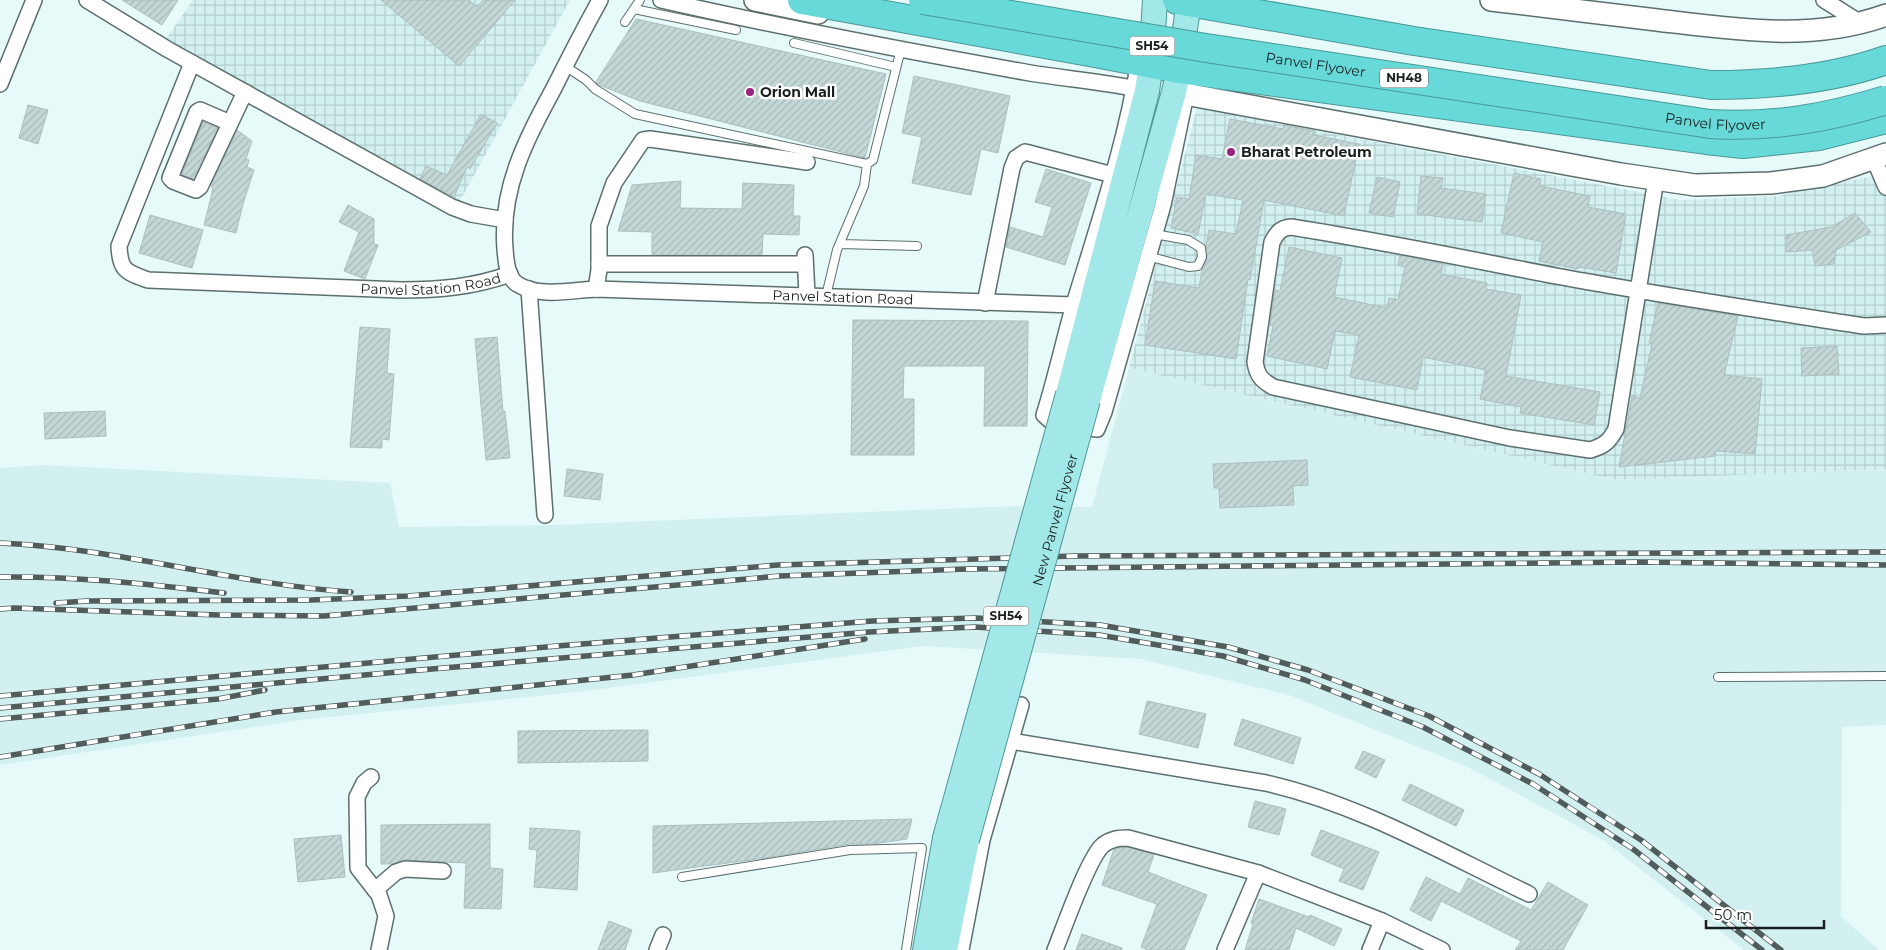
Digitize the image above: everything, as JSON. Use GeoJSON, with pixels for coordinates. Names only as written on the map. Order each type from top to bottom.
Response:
{"type":"FeatureCollection","features":[{"type":"Feature","properties":{"kind":"highway"},"geometry":{"type":"LineString","coordinates":[[802,0],[1145,62],[1182,82],[1706,140],[1743,144],[1819,136],[1886,119]]}},
{"type":"Feature","properties":{"kind":"highway","name":"Panvel Flyover"},"geometry":{"type":"LineString","coordinates":[[923,0],[1197,46],[1710,124],[1744,126],[1817,119],[1886,100]]}},
{"type":"Feature","properties":{"kind":"highway","name":"Panvel Flyover"},"geometry":{"type":"LineString","coordinates":[[1032,0],[1192,27],[1712,105],[1744,107],[1814,100],[1886,81]]}},
{"type":"Feature","properties":{"kind":"highway"},"geometry":{"type":"LineString","coordinates":[[1185,1],[1414,41],[1711,84],[1744,85],[1810,78],[1886,60]]}},
{"type":"Feature","properties":{"kind":"main road","name":"SH54"},"geometry":{"type":"LineString","coordinates":[[1141,90],[1155,0]]}},
{"type":"Feature","properties":{"kind":"main road","name":"SH54"},"geometry":{"type":"LineString","coordinates":[[1182,82],[1185,1]]}},
{"type":"Feature","properties":{"kind":"main road","name":"New Panvel Flyover"},"geometry":{"type":"LineString","coordinates":[[924,950],[1078,397],[1182,82]]}},
{"type":"Feature","properties":{"kind":"main road","name":"New Panvel Flyover"},"geometry":{"type":"LineString","coordinates":[[1078,397],[1141,90]]}},
{"type":"Feature","properties":{"kind":"main road","name":"New Panvel Flyover"},"geometry":{"type":"LineString","coordinates":[[945,950],[956,839]]}},
{"type":"Feature","properties":{"kind":"street"},"geometry":{"type":"LineString","coordinates":[[0,84],[34,0]]}},
{"type":"Feature","properties":{"kind":"street"},"geometry":{"type":"LineString","coordinates":[[86,0],[167,49],[452,207],[471,214],[505,220]]}},
{"type":"Feature","properties":{"kind":"street"},"geometry":{"type":"LineString","coordinates":[[510,274],[506,263],[505,220],[511,179],[524,144],[600,0]]}},
{"type":"Feature","properties":{"kind":"street"},"geometry":{"type":"LineString","coordinates":[[661,0],[740,18],[1031,73],[1141,90],[1074,304],[1044,415],[1053,423],[1097,429],[1104,412],[1163,205],[1182,82],[1656,179],[1695,184],[1771,183],[1823,176],[1880,157],[1886,187]]}},
{"type":"Feature","properties":{"kind":"street"},"geometry":{"type":"LineString","coordinates":[[755,0],[1062,61],[1095,52]]}},
{"type":"Feature","properties":{"kind":"street"},"geometry":{"type":"LineString","coordinates":[[1491,0],[1707,26],[1775,32],[1826,29],[1877,14]]}},
{"type":"Feature","properties":{"kind":"street"},"geometry":{"type":"LineString","coordinates":[[1824,0],[1877,14]]}},
{"type":"Feature","properties":{"kind":"street","name":"Panvel Station Road"},"geometry":{"type":"LineString","coordinates":[[192,62],[119,246],[120,262],[131,274],[148,280],[428,290],[486,283],[510,274],[516,283],[529,289],[544,291],[596,289],[807,295],[985,303],[1074,304]]}},
{"type":"Feature","properties":{"kind":"street"},"geometry":{"type":"LineString","coordinates":[[230,122],[200,110],[197,112],[170,178],[196,190],[200,187],[245,92]]}},
{"type":"Feature","properties":{"kind":"street"},"geometry":{"type":"LineString","coordinates":[[596,289],[599,264],[599,226],[614,183],[642,140],[650,138],[807,162]]}},
{"type":"Feature","properties":{"kind":"street"},"geometry":{"type":"LineString","coordinates":[[985,303],[1012,168],[1016,158],[1025,152],[1113,175]]}},
{"type":"Feature","properties":{"kind":"street"},"geometry":{"type":"LineString","coordinates":[[1656,179],[1639,290],[1616,429],[1610,440],[1602,447],[1590,450],[1510,438],[1273,387],[1263,382],[1257,374],[1254,362],[1272,242],[1277,233],[1284,228],[1291,227],[1377,240],[1556,276],[1639,290],[1864,326],[1886,325]]}},
{"type":"Feature","properties":{"kind":"street"},"geometry":{"type":"LineString","coordinates":[[599,264],[805,260],[807,295]]}},
{"type":"Feature","properties":{"kind":"street"},"geometry":{"type":"LineString","coordinates":[[529,289],[545,516]]}},
{"type":"Feature","properties":{"kind":"street"},"geometry":{"type":"LineString","coordinates":[[961,950],[982,840],[1021,705]]}},
{"type":"Feature","properties":{"kind":"street"},"geometry":{"type":"LineString","coordinates":[[1011,740],[1266,783],[1296,790],[1329,800],[1370,818],[1529,894]]}},
{"type":"Feature","properties":{"kind":"street"},"geometry":{"type":"LineString","coordinates":[[371,777],[364,783],[357,797],[358,868],[379,895],[386,916],[379,950]]}},
{"type":"Feature","properties":{"kind":"street"},"geometry":{"type":"LineString","coordinates":[[1055,950],[1092,859],[1102,846],[1114,838],[1128,838],[1258,873],[1382,921],[1442,950]]}},
{"type":"Feature","properties":{"kind":"street"},"geometry":{"type":"LineString","coordinates":[[375,890],[396,872],[404,870],[444,871]]}},
{"type":"Feature","properties":{"kind":"street"},"geometry":{"type":"LineString","coordinates":[[1225,950],[1258,873]]}},
{"type":"Feature","properties":{"kind":"street"},"geometry":{"type":"LineString","coordinates":[[1370,950],[1382,921]]}},
{"type":"Feature","properties":{"kind":"street"},"geometry":{"type":"LineString","coordinates":[[657,950],[663,935]]}},
{"type":"Feature","properties":{"kind":"lane"},"geometry":{"type":"LineString","coordinates":[[625,22],[640,0]]}},
{"type":"Feature","properties":{"kind":"lane"},"geometry":{"type":"LineString","coordinates":[[634,8],[736,30]]}},
{"type":"Feature","properties":{"kind":"lane"},"geometry":{"type":"LineString","coordinates":[[794,43],[896,66]]}},
{"type":"Feature","properties":{"kind":"lane"},"geometry":{"type":"LineString","coordinates":[[565,66],[586,80],[594,89],[636,114],[867,164],[873,160],[901,48]]}},
{"type":"Feature","properties":{"kind":"lane"},"geometry":{"type":"LineString","coordinates":[[826,296],[840,244],[864,186],[867,164]]}},
{"type":"Feature","properties":{"kind":"lane"},"geometry":{"type":"LineString","coordinates":[[1147,256],[1189,267],[1198,266],[1202,257],[1201,248],[1188,240],[1154,234]]}},
{"type":"Feature","properties":{"kind":"lane"},"geometry":{"type":"LineString","coordinates":[[840,244],[917,246]]}},
{"type":"Feature","properties":{"kind":"lane"},"geometry":{"type":"LineString","coordinates":[[1718,677],[1886,676]]}},
{"type":"Feature","properties":{"kind":"lane"},"geometry":{"type":"LineString","coordinates":[[682,877],[850,850],[922,848],[906,950]]}},
{"type":"Feature","properties":{"kind":"shaded area"},"geometry":{"type":"Polygon","coordinates":[[[193,0],[570,0],[460,201],[406,174],[165,40],[193,0]]]}},
{"type":"Feature","properties":{"kind":"shaded area"},"geometry":{"type":"Polygon","coordinates":[[[1197,108],[1681,200],[1778,196],[1886,173],[1886,469],[1616,480],[1129,368],[1197,108]]]}},
{"type":"Feature","properties":{"kind":"shaded area"},"geometry":{"type":"Polygon","coordinates":[[[1129,368],[1616,480],[1886,469],[1886,725],[1842,727],[1841,916],[1879,950],[1744,950],[1603,840],[1468,767],[1289,695],[1140,659],[923,646],[586,691],[301,720],[0,765],[0,468],[44,465],[390,483],[399,527],[552,525],[1013,506],[1092,507],[1129,368]]]}},
{"type":"Feature","properties":{"kind":"building"},"geometry":{"type":"Polygon","coordinates":[[[122,0],[178,0],[162,25],[122,0]]]}},
{"type":"Feature","properties":{"kind":"building"},"geometry":{"type":"Polygon","coordinates":[[[381,0],[469,0],[477,7],[483,0],[515,0],[459,66],[381,0]]]}},
{"type":"Feature","properties":{"kind":"building","name":"Orion Mall"},"geometry":{"type":"Polygon","coordinates":[[[636,19],[886,74],[865,158],[640,101],[597,84],[596,82],[636,19]]]}},
{"type":"Feature","properties":{"kind":"building"},"geometry":{"type":"Polygon","coordinates":[[[914,76],[1010,96],[998,153],[981,149],[971,195],[912,183],[922,137],[902,133],[914,76]]]}},
{"type":"Feature","properties":{"kind":"building"},"geometry":{"type":"Polygon","coordinates":[[[28,105],[48,110],[38,144],[19,138],[28,105]]]}},
{"type":"Feature","properties":{"kind":"building"},"geometry":{"type":"Polygon","coordinates":[[[481,114],[497,123],[470,169],[467,167],[454,197],[420,179],[426,166],[447,175],[481,114]]]}},
{"type":"Feature","properties":{"kind":"building"},"geometry":{"type":"Polygon","coordinates":[[[1230,119],[1283,129],[1284,125],[1315,131],[1314,135],[1359,144],[1344,216],[1264,200],[1250,280],[1248,279],[1236,359],[1145,345],[1155,281],[1199,288],[1202,270],[1207,259],[1206,246],[1209,230],[1236,234],[1243,200],[1206,194],[1198,234],[1171,228],[1177,197],[1189,199],[1196,155],[1222,159],[1230,119]]]}},
{"type":"Feature","properties":{"kind":"building"},"geometry":{"type":"Polygon","coordinates":[[[203,122],[218,128],[193,179],[182,174],[203,122]]]}},
{"type":"Feature","properties":{"kind":"building"},"geometry":{"type":"Polygon","coordinates":[[[237,130],[252,141],[246,159],[249,160],[247,167],[254,170],[236,233],[204,225],[213,189],[211,186],[237,130]]]}},
{"type":"Feature","properties":{"kind":"building"},"geometry":{"type":"Polygon","coordinates":[[[1046,169],[1091,183],[1065,265],[1006,247],[1010,227],[1043,237],[1052,207],[1035,202],[1046,169]]]}},
{"type":"Feature","properties":{"kind":"building"},"geometry":{"type":"Polygon","coordinates":[[[1514,173],[1541,179],[1540,186],[1590,196],[1588,207],[1626,214],[1616,273],[1579,267],[1578,269],[1539,261],[1543,242],[1501,233],[1514,173]]]}},
{"type":"Feature","properties":{"kind":"building"},"geometry":{"type":"Polygon","coordinates":[[[1421,176],[1443,178],[1441,188],[1486,194],[1482,222],[1417,214],[1421,176]]]}},
{"type":"Feature","properties":{"kind":"building"},"geometry":{"type":"Polygon","coordinates":[[[1377,177],[1400,182],[1393,217],[1369,213],[1377,177]]]}},
{"type":"Feature","properties":{"kind":"building"},"geometry":{"type":"Polygon","coordinates":[[[681,181],[680,208],[742,209],[743,183],[794,185],[793,216],[800,216],[799,235],[763,234],[762,255],[652,255],[652,232],[618,231],[632,185],[681,181]]]}},
{"type":"Feature","properties":{"kind":"building"},"geometry":{"type":"Polygon","coordinates":[[[348,205],[374,219],[374,244],[378,245],[365,279],[344,271],[359,232],[339,222],[348,205]]]}},
{"type":"Feature","properties":{"kind":"building"},"geometry":{"type":"Polygon","coordinates":[[[1855,213],[1871,232],[1836,250],[1834,264],[1815,266],[1812,250],[1786,252],[1786,235],[1831,227],[1855,213]]]}},
{"type":"Feature","properties":{"kind":"building"},"geometry":{"type":"Polygon","coordinates":[[[150,215],[203,230],[192,268],[139,253],[150,215]]]}},
{"type":"Feature","properties":{"kind":"building"},"geometry":{"type":"Polygon","coordinates":[[[1289,247],[1342,258],[1334,297],[1387,308],[1389,298],[1398,300],[1405,267],[1398,265],[1400,255],[1443,264],[1441,274],[1487,283],[1486,289],[1521,295],[1506,376],[1600,392],[1594,425],[1520,413],[1521,407],[1480,399],[1486,370],[1423,357],[1417,390],[1350,377],[1359,335],[1335,331],[1327,369],[1267,356],[1273,326],[1270,325],[1275,290],[1280,291],[1289,247]]]}},
{"type":"Feature","properties":{"kind":"building"},"geometry":{"type":"Polygon","coordinates":[[[1658,303],[1738,316],[1724,375],[1762,379],[1755,454],[1716,451],[1715,456],[1619,467],[1632,396],[1640,398],[1652,344],[1649,343],[1658,303]]]}},
{"type":"Feature","properties":{"kind":"building"},"geometry":{"type":"Polygon","coordinates":[[[853,320],[1028,321],[1027,426],[984,426],[985,366],[904,366],[903,399],[914,399],[914,455],[851,455],[853,320]]]}},
{"type":"Feature","properties":{"kind":"building"},"geometry":{"type":"Polygon","coordinates":[[[360,327],[390,329],[387,373],[394,374],[389,440],[382,439],[382,448],[350,447],[360,327]]]}},
{"type":"Feature","properties":{"kind":"building"},"geometry":{"type":"Polygon","coordinates":[[[497,337],[503,412],[505,411],[510,458],[486,460],[475,339],[497,337]]]}},
{"type":"Feature","properties":{"kind":"building"},"geometry":{"type":"Polygon","coordinates":[[[1837,346],[1839,374],[1802,376],[1801,348],[1837,346]]]}},
{"type":"Feature","properties":{"kind":"building"},"geometry":{"type":"Polygon","coordinates":[[[105,411],[106,436],[45,439],[44,413],[105,411]]]}},
{"type":"Feature","properties":{"kind":"building"},"geometry":{"type":"Polygon","coordinates":[[[1307,460],[1308,485],[1293,486],[1294,505],[1220,508],[1219,488],[1214,488],[1213,464],[1307,460]]]}},
{"type":"Feature","properties":{"kind":"building"},"geometry":{"type":"Polygon","coordinates":[[[567,469],[603,474],[600,500],[564,496],[567,469]]]}},
{"type":"Feature","properties":{"kind":"building"},"geometry":{"type":"Polygon","coordinates":[[[1147,701],[1206,714],[1198,748],[1139,734],[1147,701]]]}},
{"type":"Feature","properties":{"kind":"building"},"geometry":{"type":"Polygon","coordinates":[[[1242,719],[1301,738],[1293,764],[1234,745],[1242,719]]]}},
{"type":"Feature","properties":{"kind":"building"},"geometry":{"type":"Polygon","coordinates":[[[648,730],[648,761],[518,763],[518,731],[648,730]]]}},
{"type":"Feature","properties":{"kind":"building"},"geometry":{"type":"Polygon","coordinates":[[[1363,751],[1385,760],[1376,778],[1355,768],[1363,751]]]}},
{"type":"Feature","properties":{"kind":"building"},"geometry":{"type":"Polygon","coordinates":[[[1410,784],[1464,810],[1456,826],[1402,800],[1410,784]]]}},
{"type":"Feature","properties":{"kind":"building"},"geometry":{"type":"Polygon","coordinates":[[[1255,801],[1286,809],[1279,835],[1248,827],[1255,801]]]}},
{"type":"Feature","properties":{"kind":"building"},"geometry":{"type":"Polygon","coordinates":[[[912,819],[907,839],[873,844],[849,844],[765,858],[653,873],[653,826],[912,819]]]}},
{"type":"Feature","properties":{"kind":"building"},"geometry":{"type":"Polygon","coordinates":[[[490,824],[490,868],[503,869],[501,909],[464,908],[466,863],[405,860],[392,864],[381,864],[381,825],[490,824]]]}},
{"type":"Feature","properties":{"kind":"building"},"geometry":{"type":"Polygon","coordinates":[[[530,828],[580,831],[577,890],[534,887],[537,850],[529,849],[530,828]]]}},
{"type":"Feature","properties":{"kind":"building"},"geometry":{"type":"Polygon","coordinates":[[[1321,830],[1379,852],[1363,890],[1339,881],[1344,869],[1311,855],[1321,830]]]}},
{"type":"Feature","properties":{"kind":"building"},"geometry":{"type":"Polygon","coordinates":[[[341,835],[345,877],[298,882],[294,839],[341,835]]]}},
{"type":"Feature","properties":{"kind":"building"},"geometry":{"type":"Polygon","coordinates":[[[1127,847],[1154,855],[1148,872],[1207,895],[1184,950],[1148,950],[1141,947],[1157,904],[1102,885],[1114,849],[1127,847]]]}},
{"type":"Feature","properties":{"kind":"building"},"geometry":{"type":"Polygon","coordinates":[[[1426,877],[1460,894],[1468,878],[1531,910],[1548,882],[1588,905],[1563,950],[1515,950],[1521,941],[1441,901],[1431,921],[1410,910],[1426,877]]]}},
{"type":"Feature","properties":{"kind":"building"},"geometry":{"type":"Polygon","coordinates":[[[1259,899],[1309,917],[1310,915],[1342,929],[1334,946],[1296,928],[1289,950],[1245,950],[1259,899]]]}},
{"type":"Feature","properties":{"kind":"building"},"geometry":{"type":"Polygon","coordinates":[[[609,921],[632,930],[625,950],[598,950],[609,921]]]}},
{"type":"Feature","properties":{"kind":"building"},"geometry":{"type":"Polygon","coordinates":[[[1082,934],[1122,948],[1121,950],[1076,950],[1082,934]]]}},
{"type":"Feature","properties":{"kind":"railway"},"geometry":{"type":"LineString","coordinates":[[0,543],[88,552],[263,582],[351,592]]}},
{"type":"Feature","properties":{"kind":"railway"},"geometry":{"type":"LineString","coordinates":[[56,603],[87,601],[311,600],[408,596],[778,565],[1075,556],[1886,552]]}},
{"type":"Feature","properties":{"kind":"railway"},"geometry":{"type":"LineString","coordinates":[[0,609],[324,616],[780,576],[966,569],[1638,562],[1886,565]]}},
{"type":"Feature","properties":{"kind":"railway"},"geometry":{"type":"LineString","coordinates":[[0,577],[84,579],[224,593]]}},
{"type":"Feature","properties":{"kind":"railway"},"geometry":{"type":"LineString","coordinates":[[0,696],[557,646],[872,621],[976,618],[1100,625],[1228,647],[1308,670],[1429,716],[1539,774],[1641,840],[1781,950]]}},
{"type":"Feature","properties":{"kind":"railway"},"geometry":{"type":"LineString","coordinates":[[0,708],[869,632],[975,627],[1099,635],[1223,656],[1305,680],[1423,727],[1533,784],[1633,849],[1762,950]]}},
{"type":"Feature","properties":{"kind":"railway"},"geometry":{"type":"LineString","coordinates":[[0,757],[276,712],[633,675],[865,639]]}},
{"type":"Feature","properties":{"kind":"railway"},"geometry":{"type":"LineString","coordinates":[[0,719],[218,699],[265,690]]}},
{"type":"Feature","properties":{"kind":"place","name":"Orion Mall"},"geometry":{"type":"Point","coordinates":[750,92]}},
{"type":"Feature","properties":{"kind":"place","name":"Bharat Petroleum"},"geometry":{"type":"Point","coordinates":[1231,152]}}]}
